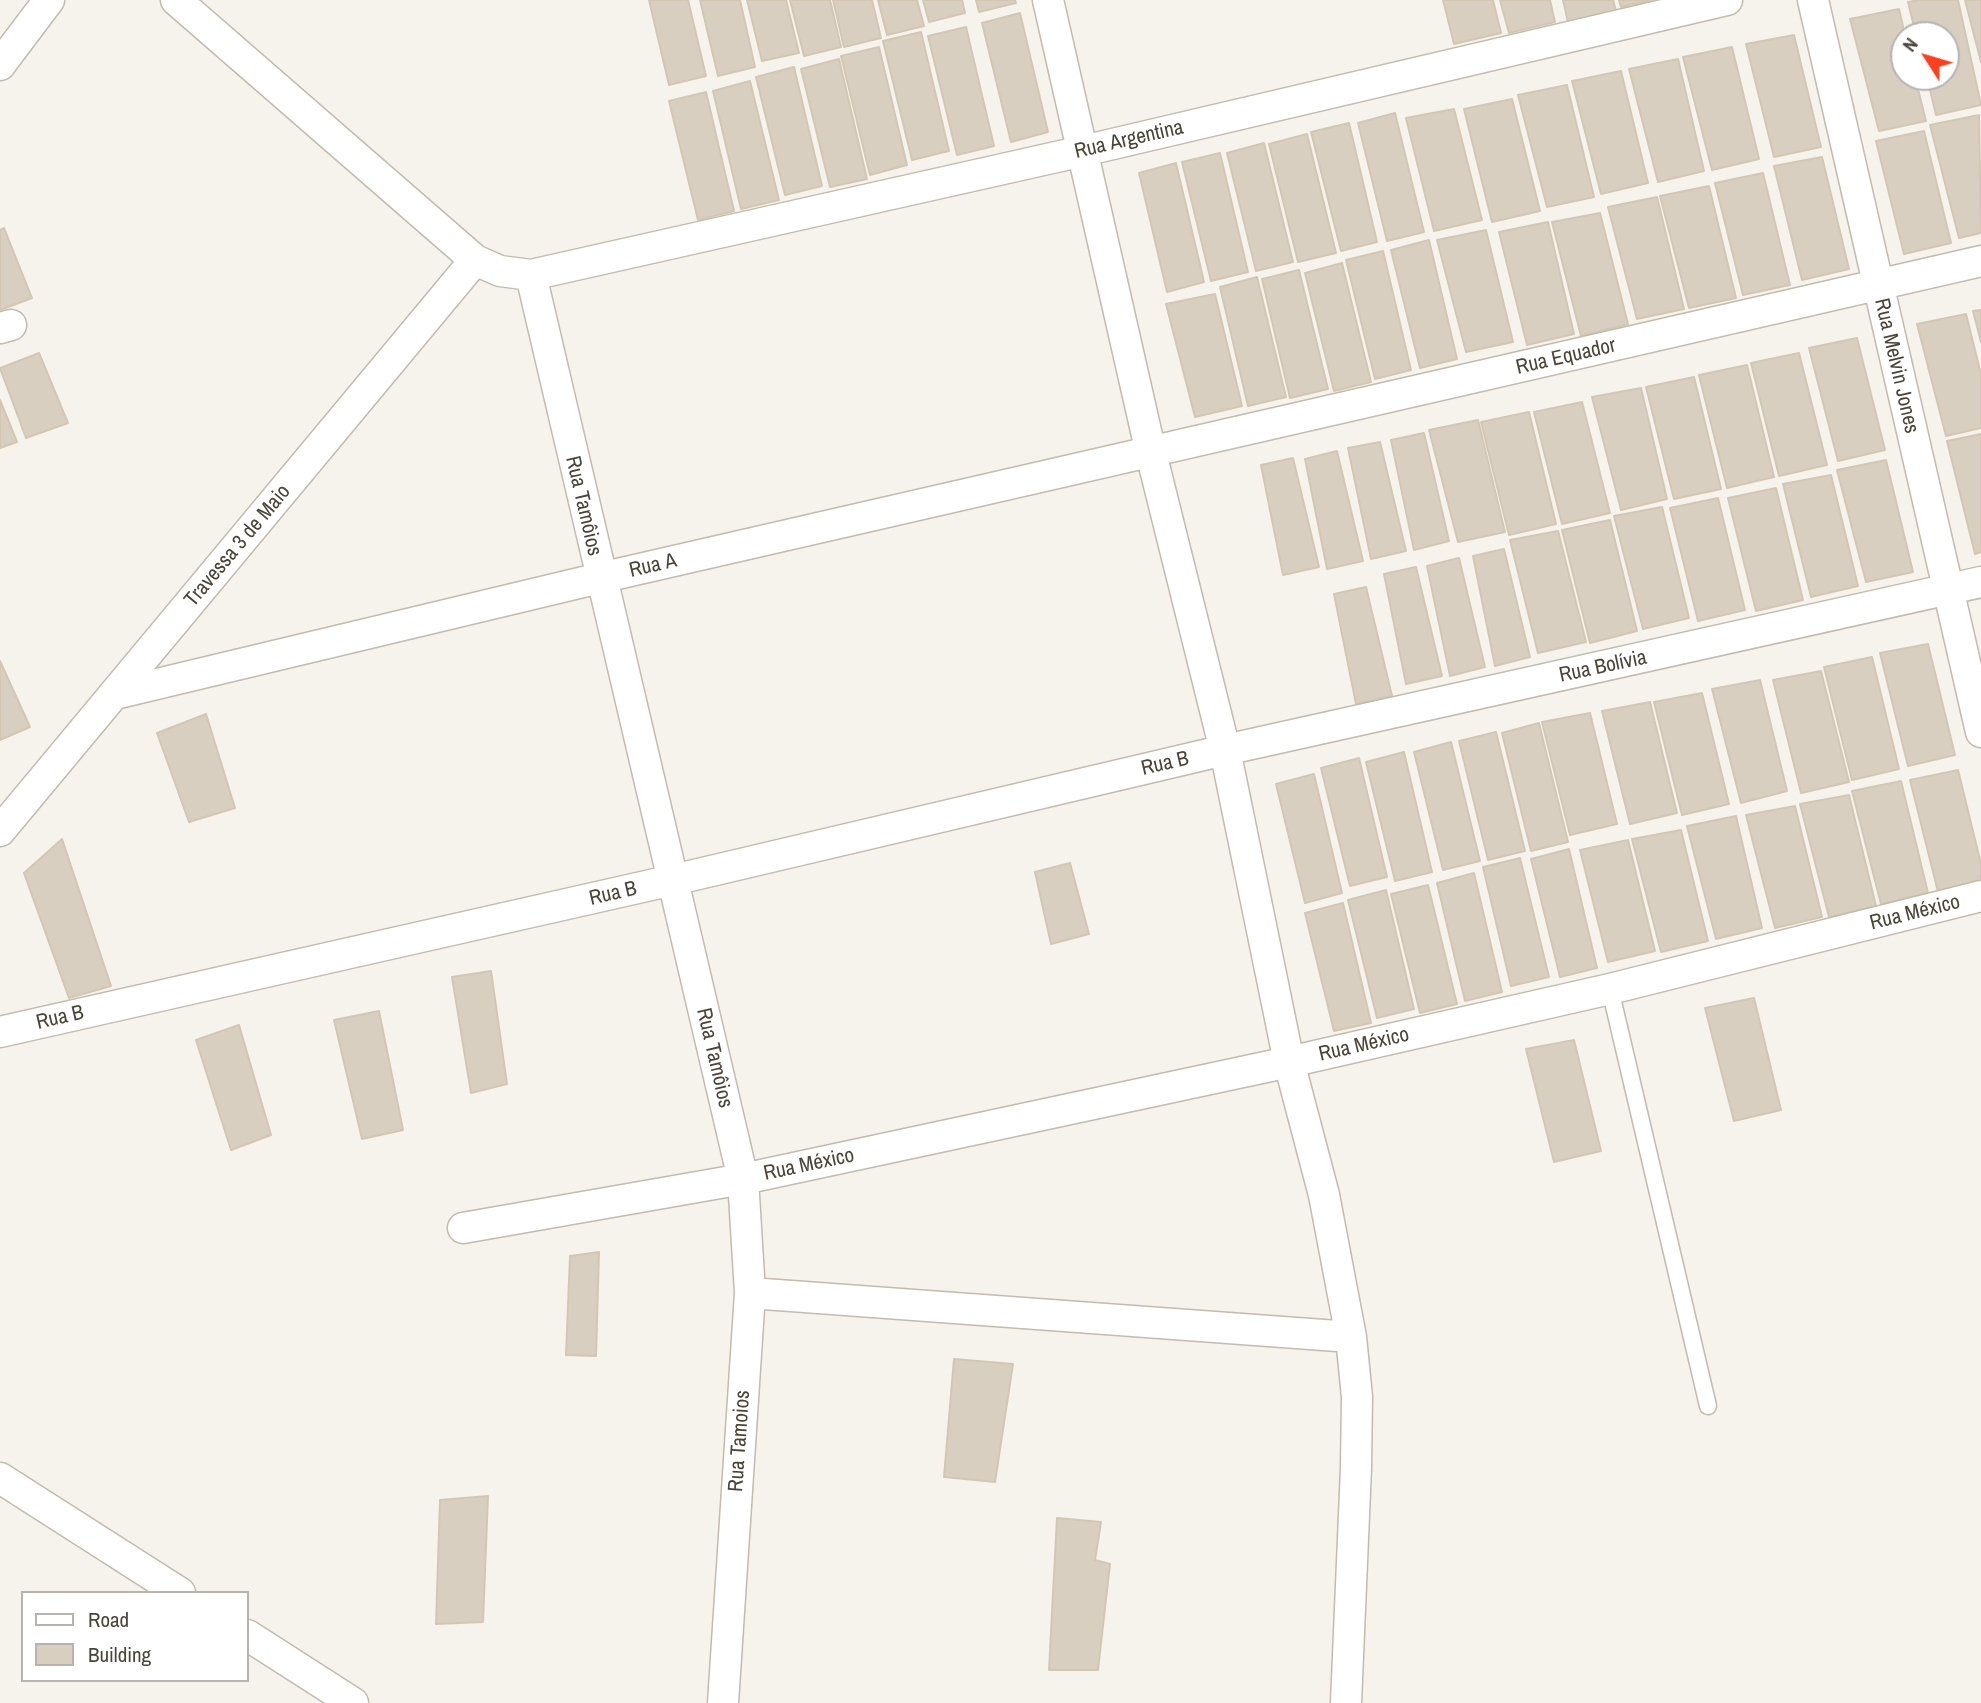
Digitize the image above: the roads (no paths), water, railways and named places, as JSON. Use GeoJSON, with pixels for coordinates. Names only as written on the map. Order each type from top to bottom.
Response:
{"type":"FeatureCollection","features":[{"type":"Feature","properties":{"kind":"street"},"geometry":{"type":"LineString","coordinates":[[0,65],[49,0]]}},
{"type":"Feature","properties":{"kind":"street"},"geometry":{"type":"LineString","coordinates":[[176,0],[475,260],[500,271],[531,275]]}},
{"type":"Feature","properties":{"kind":"street"},"geometry":{"type":"LineString","coordinates":[[1048,0],[1151,453],[1224,750],[1289,1062],[1324,1195],[1351,1337],[1357,1397],[1346,1703]]}},
{"type":"Feature","properties":{"kind":"street","name":"Rua Argentina"},"geometry":{"type":"LineString","coordinates":[[531,275],[1083,151],[1727,0]]}},
{"type":"Feature","properties":{"kind":"street","name":"Rua Melvin Jones"},"geometry":{"type":"LineString","coordinates":[[1813,0],[1981,732]]}},
{"type":"Feature","properties":{"kind":"street","name":"Travessa 3 de Maio"},"geometry":{"type":"LineString","coordinates":[[0,831],[475,260]]}},
{"type":"Feature","properties":{"kind":"street","name":"Rua Equador"},"geometry":{"type":"LineString","coordinates":[[1151,453],[1981,261]]}},
{"type":"Feature","properties":{"kind":"street","name":"Rua Tamôios"},"geometry":{"type":"LineString","coordinates":[[531,275],[743,1179]]}},
{"type":"Feature","properties":{"kind":"street","name":"Rua A"},"geometry":{"type":"LineString","coordinates":[[115,694],[600,578],[1151,453]]}},
{"type":"Feature","properties":{"kind":"street","name":"Rua Bolívia"},"geometry":{"type":"LineString","coordinates":[[1224,750],[1981,582]]}},
{"type":"Feature","properties":{"kind":"street","name":"Rua B"},"geometry":{"type":"LineString","coordinates":[[0,1032],[673,880],[1224,750]]}},
{"type":"Feature","properties":{"kind":"street","name":"Rua México"},"geometry":{"type":"LineString","coordinates":[[463,1228],[743,1179],[1289,1062],[1610,989],[1981,896]]}},
{"type":"Feature","properties":{"kind":"street","name":"Rua Tamoios"},"geometry":{"type":"LineString","coordinates":[[723,1703],[750,1293],[743,1179]]}},
{"type":"Feature","properties":{"kind":"street"},"geometry":{"type":"LineString","coordinates":[[750,1293],[1351,1337]]}},
{"type":"Feature","properties":{"kind":"street"},"geometry":{"type":"LineString","coordinates":[[0,1478],[177,1591]]}},
{"type":"Feature","properties":{"kind":"street"},"geometry":{"type":"LineString","coordinates":[[248,1637],[353,1703]]}},
{"type":"Feature","properties":{"kind":"lane"},"geometry":{"type":"LineString","coordinates":[[1610,989],[1708,1406]]}}]}
